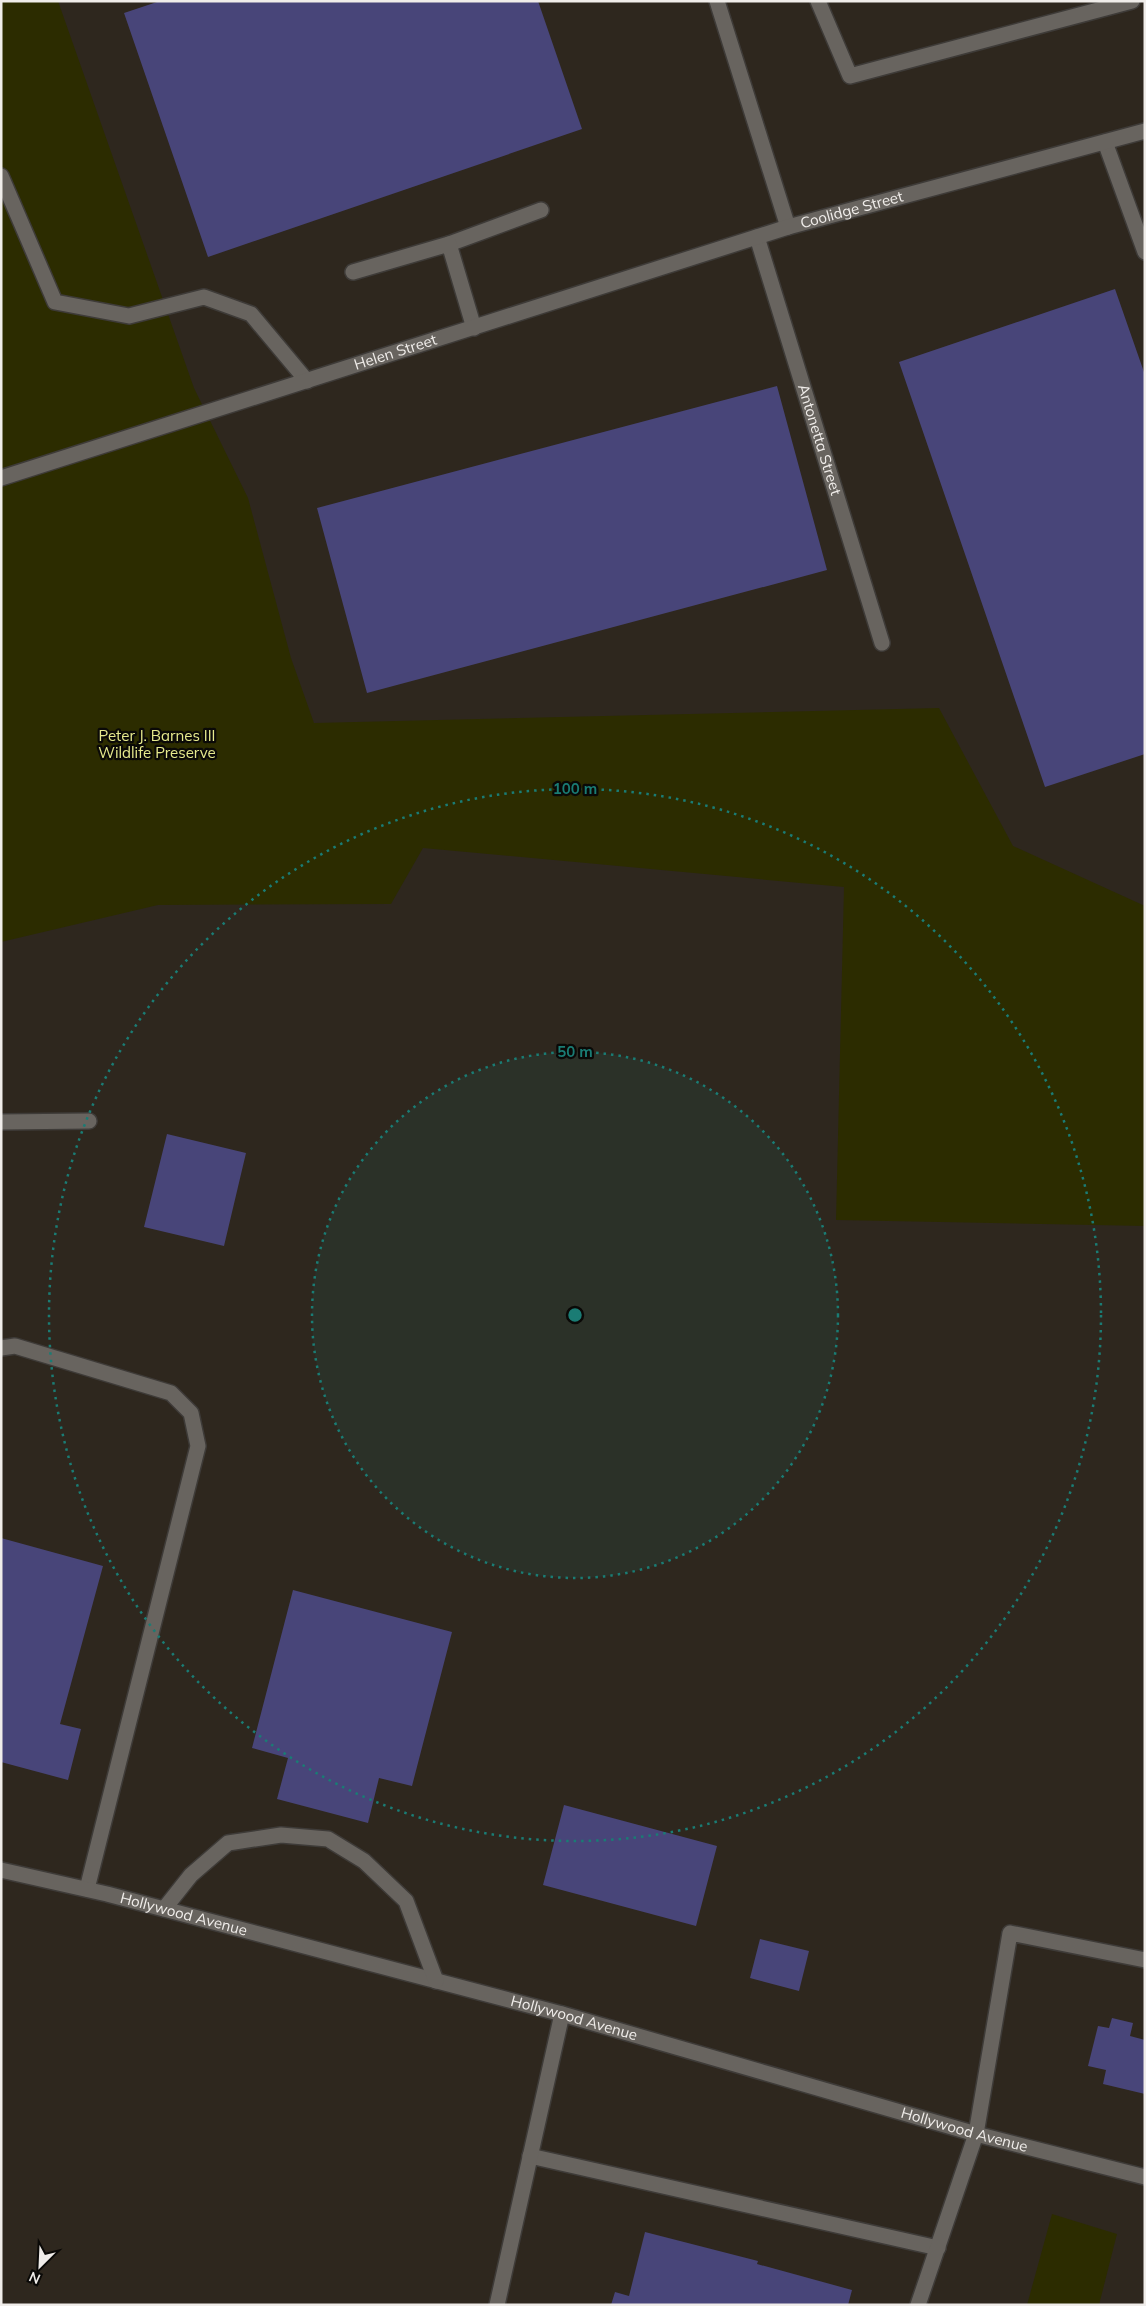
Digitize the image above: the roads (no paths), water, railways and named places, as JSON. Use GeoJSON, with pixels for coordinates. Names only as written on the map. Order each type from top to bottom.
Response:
{"type":"FeatureCollection","features":[{"type":"Feature","properties":{"kind":"street","name":"Coolidge Street"},"geometry":{"type":"LineString","coordinates":[[717,1],[788,227],[1145,132]]}},
{"type":"Feature","properties":{"kind":"street"},"geometry":{"type":"LineString","coordinates":[[818,1],[850,76],[1132,1]]}},
{"type":"Feature","properties":{"kind":"street"},"geometry":{"type":"LineString","coordinates":[[1105,142],[1145,252]]}},
{"type":"Feature","properties":{"kind":"street"},"geometry":{"type":"LineString","coordinates":[[1,176],[55,302],[129,316],[204,297],[251,314],[307,381]]}},
{"type":"Feature","properties":{"kind":"street"},"geometry":{"type":"LineString","coordinates":[[353,272],[449,244],[541,210]]}},
{"type":"Feature","properties":{"kind":"street","name":"Helen Street"},"geometry":{"type":"LineString","coordinates":[[1,478],[788,227]]}},
{"type":"Feature","properties":{"kind":"street","name":"Antonetta Street"},"geometry":{"type":"LineString","coordinates":[[757,238],[882,643]]}},
{"type":"Feature","properties":{"kind":"street"},"geometry":{"type":"LineString","coordinates":[[449,244],[474,328]]}},
{"type":"Feature","properties":{"kind":"street"},"geometry":{"type":"LineString","coordinates":[[1,1122],[89,1122]]}},
{"type":"Feature","properties":{"kind":"street"},"geometry":{"type":"LineString","coordinates":[[1,1348],[15,1346],[170,1393],[191,1413],[198,1446],[87,1890]]}},
{"type":"Feature","properties":{"kind":"street"},"geometry":{"type":"LineString","coordinates":[[164,1909],[191,1874],[228,1842],[281,1835],[328,1839],[364,1861],[406,1901],[436,1981]]}},
{"type":"Feature","properties":{"kind":"street","name":"Hollywood Avenue"},"geometry":{"type":"LineString","coordinates":[[1,1870],[164,1909],[562,2014],[976,2134],[1145,2177]]}},
{"type":"Feature","properties":{"kind":"street"},"geometry":{"type":"LineString","coordinates":[[918,2305],[976,2134],[1010,1932],[1145,1960]]}},
{"type":"Feature","properties":{"kind":"street"},"geometry":{"type":"LineString","coordinates":[[497,2305],[562,2014]]}},
{"type":"Feature","properties":{"kind":"street"},"geometry":{"type":"LineString","coordinates":[[530,2156],[938,2248]]}},
{"type":"Feature","properties":{"kind":"park label","name":"Peter J. Barnes III Wildlife Preserve"},"geometry":{"type":"Point","coordinates":[157,744]}}]}
